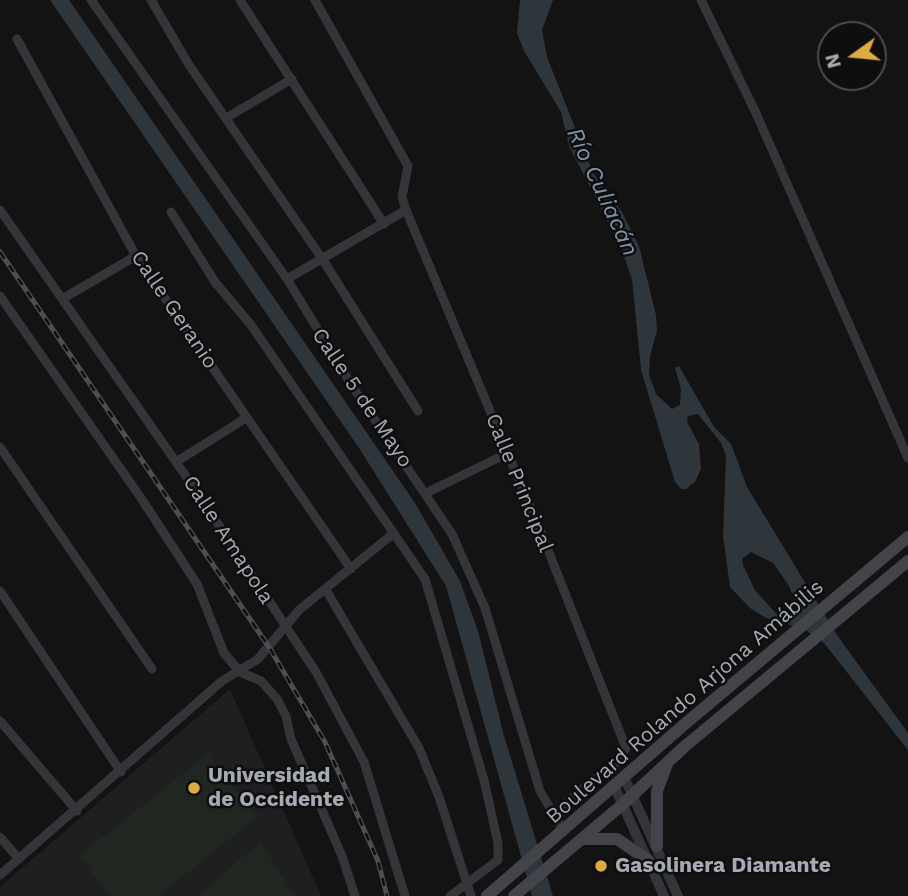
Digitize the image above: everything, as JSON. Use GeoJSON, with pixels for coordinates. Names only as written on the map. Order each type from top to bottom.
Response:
{"type":"FeatureCollection","features":[{"type":"Feature","properties":{"kind":"main road","name":"Boulevard Rolando Arjona Amábilis"},"geometry":{"type":"LineString","coordinates":[[487,896],[620,783],[685,723],[908,537]]}},
{"type":"Feature","properties":{"kind":"main road","name":"Boulevard Rolando Arjona Amábilis"},"geometry":{"type":"LineString","coordinates":[[516,895],[628,800],[668,761],[908,561]]}},
{"type":"Feature","properties":{"kind":"main road"},"geometry":{"type":"LineString","coordinates":[[657,846],[656,800],[668,761]]}},
{"type":"Feature","properties":{"kind":"main road"},"geometry":{"type":"LineString","coordinates":[[582,838],[617,839],[651,866]]}},
{"type":"Feature","properties":{"kind":"street","name":"Calle 5 de Mayo"},"geometry":{"type":"LineString","coordinates":[[90,0],[287,279],[354,389],[426,493],[472,571],[540,791],[553,817],[564,830]]}},
{"type":"Feature","properties":{"kind":"street"},"geometry":{"type":"LineString","coordinates":[[150,0],[323,260],[418,411]]}},
{"type":"Feature","properties":{"kind":"street"},"geometry":{"type":"LineString","coordinates":[[240,0],[384,224]]}},
{"type":"Feature","properties":{"kind":"street"},"geometry":{"type":"LineString","coordinates":[[287,279],[406,210],[402,197],[408,166],[315,0]]}},
{"type":"Feature","properties":{"kind":"street"},"geometry":{"type":"LineString","coordinates":[[701,0],[754,111],[908,458]]}},
{"type":"Feature","properties":{"kind":"street","name":"Calle Geranio"},"geometry":{"type":"LineString","coordinates":[[17,39],[135,256],[351,569]]}},
{"type":"Feature","properties":{"kind":"street"},"geometry":{"type":"LineString","coordinates":[[226,118],[292,79]]}},
{"type":"Feature","properties":{"kind":"street","name":"Calle Amapola"},"geometry":{"type":"LineString","coordinates":[[0,210],[176,461],[316,672],[356,742],[383,819],[405,896]]}},
{"type":"Feature","properties":{"kind":"street","name":"Calle Principal"},"geometry":{"type":"LineString","coordinates":[[406,210],[470,360],[626,748],[624,756],[578,792],[553,817]]}},
{"type":"Feature","properties":{"kind":"street"},"geometry":{"type":"LineString","coordinates":[[170,212],[215,282],[251,325],[394,533],[429,591],[493,815],[498,860],[450,896]]}},
{"type":"Feature","properties":{"kind":"street"},"geometry":{"type":"LineString","coordinates":[[62,299],[135,256]]}},
{"type":"Feature","properties":{"kind":"street"},"geometry":{"type":"LineString","coordinates":[[0,296],[141,498],[197,584],[224,653],[240,672],[261,681],[277,699],[286,716],[291,739],[342,856],[355,896]]}},
{"type":"Feature","properties":{"kind":"street"},"geometry":{"type":"LineString","coordinates":[[176,461],[246,418]]}},
{"type":"Feature","properties":{"kind":"street"},"geometry":{"type":"LineString","coordinates":[[0,447],[152,669]]}},
{"type":"Feature","properties":{"kind":"street"},"geometry":{"type":"LineString","coordinates":[[426,493],[506,454]]}},
{"type":"Feature","properties":{"kind":"street"},"geometry":{"type":"LineString","coordinates":[[0,875],[77,811],[222,681],[258,660],[284,625],[394,533]]}},
{"type":"Feature","properties":{"kind":"street"},"geometry":{"type":"LineString","coordinates":[[326,590],[419,748],[439,797],[471,896]]}},
{"type":"Feature","properties":{"kind":"street"},"geometry":{"type":"LineString","coordinates":[[0,592],[121,772]]}},
{"type":"Feature","properties":{"kind":"street"},"geometry":{"type":"LineString","coordinates":[[0,721],[77,811]]}},
{"type":"Feature","properties":{"kind":"street"},"geometry":{"type":"LineString","coordinates":[[620,783],[664,896]]}},
{"type":"Feature","properties":{"kind":"street"},"geometry":{"type":"LineString","coordinates":[[628,800],[657,846],[678,896]]}},
{"type":"Feature","properties":{"kind":"street"},"geometry":{"type":"LineString","coordinates":[[0,837],[19,859]]}},
{"type":"Feature","properties":{"kind":"street"},"geometry":{"type":"LineString","coordinates":[[651,866],[666,865]]}},
{"type":"Feature","properties":{"kind":"shaded area","name":"Universidad de Occidente"},"geometry":{"type":"Polygon","coordinates":[[[230,689],[321,896],[0,896],[0,887],[230,689]]]}},
{"type":"Feature","properties":{"kind":"shaded area"},"geometry":{"type":"Polygon","coordinates":[[[207,754],[257,817],[159,896],[110,896],[79,856],[207,754]]]}},
{"type":"Feature","properties":{"kind":"shaded area"},"geometry":{"type":"Polygon","coordinates":[[[260,842],[295,896],[199,896],[260,842]]]}},
{"type":"Feature","properties":{"kind":"water"},"geometry":{"type":"Polygon","coordinates":[[[50,0],[69,0],[415,503],[460,581],[478,631],[504,736],[553,896],[532,896],[446,586],[359,448],[50,0]]]}},
{"type":"Feature","properties":{"kind":"water","name":"Río Culiacán"},"geometry":{"type":"Polygon","coordinates":[[[520,0],[553,0],[542,30],[547,57],[593,173],[622,212],[639,246],[656,315],[657,330],[650,357],[649,375],[656,394],[672,409],[680,405],[681,389],[675,368],[679,366],[714,427],[731,444],[747,487],[837,635],[908,733],[908,750],[824,643],[804,629],[766,618],[750,608],[730,587],[723,536],[726,455],[721,443],[698,414],[688,416],[687,422],[699,444],[701,469],[695,482],[686,489],[681,489],[675,482],[641,370],[632,279],[621,248],[569,146],[561,112],[524,51],[517,33],[520,0]],[[751,552],[742,559],[755,590],[780,618],[794,616],[799,610],[789,586],[773,563],[751,552]]]}},
{"type":"Feature","properties":{"kind":"railway"},"geometry":{"type":"LineString","coordinates":[[0,252],[269,647],[325,742],[378,861],[387,896]]}},
{"type":"Feature","properties":{"kind":"place","name":"Universidad de Occidente"},"geometry":{"type":"Point","coordinates":[194,788]}},
{"type":"Feature","properties":{"kind":"place","name":"Gasolinera Diamante"},"geometry":{"type":"Point","coordinates":[601,866]}}]}
